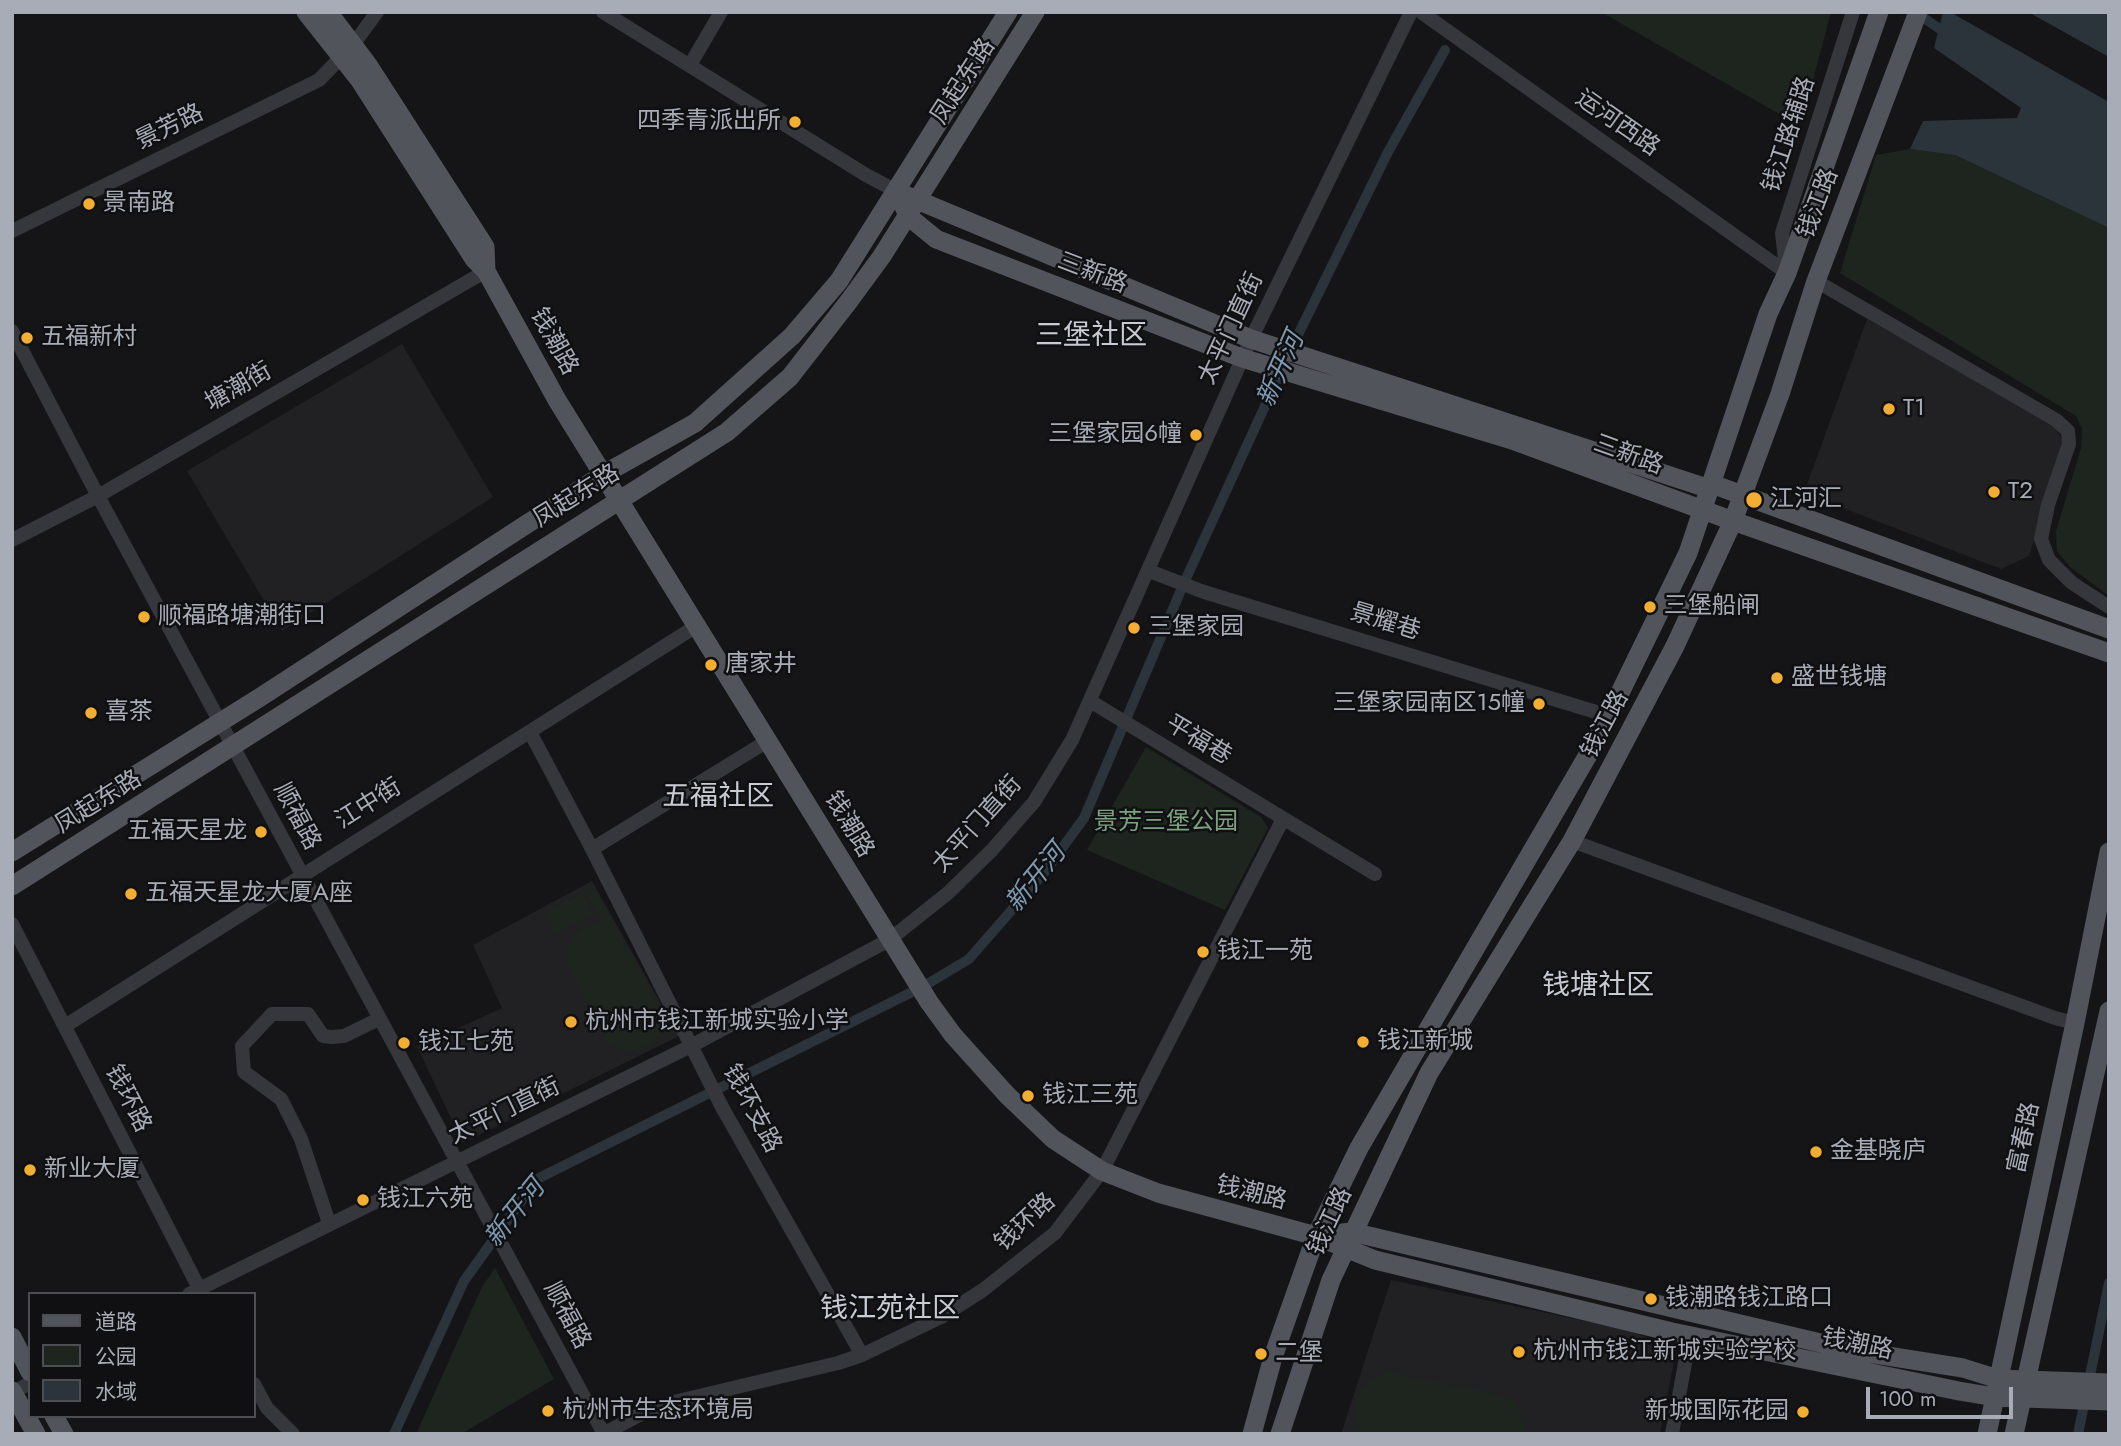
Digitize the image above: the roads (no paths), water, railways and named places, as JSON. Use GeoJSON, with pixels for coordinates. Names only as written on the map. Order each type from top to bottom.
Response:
{"type":"FeatureCollection","features":[{"type":"Feature","properties":{"kind":"main road","name":"钱潮路"},"geometry":{"type":"LineString","coordinates":[[306,12],[347,51]]}},
{"type":"Feature","properties":{"kind":"main road","name":"钱潮路"},"geometry":{"type":"LineString","coordinates":[[328,12],[359,79],[474,258],[486,271],[557,400],[929,1002],[953,1035],[1007,1095],[1053,1139],[1102,1171],[1209,1209],[1316,1236],[1348,1240],[1850,1350],[1963,1368],[1996,1388]]}},
{"type":"Feature","properties":{"kind":"main road","name":"凤起东路"},"geometry":{"type":"LineString","coordinates":[[12,852],[221,722],[604,474],[695,424],[792,336],[839,281],[898,192],[1008,12]]}},
{"type":"Feature","properties":{"kind":"main road","name":"凤起东路"},"geometry":{"type":"LineString","coordinates":[[12,886],[727,432],[790,377],[882,256],[1035,12]]}},
{"type":"Feature","properties":{"kind":"main road","name":"钱江路"},"geometry":{"type":"LineString","coordinates":[[1280,1434],[1294,1383],[1348,1240],[1429,1073],[1572,841],[1675,646],[1733,521],[1780,394],[1816,281],[1918,12]]}},
{"type":"Feature","properties":{"kind":"main road","name":"钱江路"},"geometry":{"type":"LineString","coordinates":[[1252,1434],[1273,1357],[1316,1236],[1359,1148],[1609,716],[1688,554],[1768,314],[1787,273],[1877,19]]}},
{"type":"Feature","properties":{"kind":"main road","name":"三新路"},"geometry":{"type":"LineString","coordinates":[[898,192],[936,239],[1251,361],[1516,441],[1733,521],[2109,653]]}},
{"type":"Feature","properties":{"kind":"main road","name":"三新路"},"geometry":{"type":"LineString","coordinates":[[912,208],[1251,339],[1711,486],[2109,629]]}},
{"type":"Feature","properties":{"kind":"main road","name":"富春路"},"geometry":{"type":"LineString","coordinates":[[1987,1434],[2109,852]]}},
{"type":"Feature","properties":{"kind":"main road"},"geometry":{"type":"LineString","coordinates":[[2014,1434],[2109,1011]]}},
{"type":"Feature","properties":{"kind":"main road","name":"钱潮路"},"geometry":{"type":"LineString","coordinates":[[1348,1240],[1375,1261],[1690,1336],[1996,1388],[2107,1392]]}},
{"type":"Feature","properties":{"kind":"main road"},"geometry":{"type":"LineString","coordinates":[[12,1337],[28,1367]]}},
{"type":"Feature","properties":{"kind":"main road"},"geometry":{"type":"LineString","coordinates":[[13,1392],[36,1434]]}},
{"type":"Feature","properties":{"kind":"main road"},"geometry":{"type":"LineString","coordinates":[[55,1418],[64,1434]]}},
{"type":"Feature","properties":{"kind":"street","name":"景芳路"},"geometry":{"type":"LineString","coordinates":[[12,231],[319,80],[347,51],[377,12]]}},
{"type":"Feature","properties":{"kind":"street"},"geometry":{"type":"LineString","coordinates":[[603,12],[866,175],[898,192]]}},
{"type":"Feature","properties":{"kind":"street"},"geometry":{"type":"LineString","coordinates":[[690,65],[721,12]]}},
{"type":"Feature","properties":{"kind":"street","name":"太平门直街"},"geometry":{"type":"LineString","coordinates":[[197,1292],[329,1223],[691,1046],[890,940],[948,893],[992,850],[1034,802],[1072,740],[1149,571],[1251,361],[1251,339],[1412,12]]}},
{"type":"Feature","properties":{"kind":"street","name":"运河西路"},"geometry":{"type":"LineString","coordinates":[[1421,12],[1787,273]]}},
{"type":"Feature","properties":{"kind":"street","name":"钱江路辅路"},"geometry":{"type":"LineString","coordinates":[[1787,273],[1782,233],[1853,14]]}},
{"type":"Feature","properties":{"kind":"street","name":"塘潮街"},"geometry":{"type":"LineString","coordinates":[[12,540],[98,496],[486,271]]}},
{"type":"Feature","properties":{"kind":"street"},"geometry":{"type":"LineString","coordinates":[[1816,281],[2056,420],[2068,431],[2069,444],[2048,505],[2041,539],[2049,560],[2072,583],[2109,607]]}},
{"type":"Feature","properties":{"kind":"street","name":"顺福路"},"geometry":{"type":"LineString","coordinates":[[12,331],[233,748],[604,1434]]}},
{"type":"Feature","properties":{"kind":"street","name":"景耀巷"},"geometry":{"type":"LineString","coordinates":[[1149,571],[1204,592],[1609,716]]}},
{"type":"Feature","properties":{"kind":"street","name":"江中街"},"geometry":{"type":"LineString","coordinates":[[65,1026],[301,874],[698,625]]}},
{"type":"Feature","properties":{"kind":"street","name":"平福巷"},"geometry":{"type":"LineString","coordinates":[[1090,701],[1374,874]]}},
{"type":"Feature","properties":{"kind":"street","name":"钱环支路"},"geometry":{"type":"LineString","coordinates":[[530,732],[722,1107],[862,1354]]}},
{"type":"Feature","properties":{"kind":"street"},"geometry":{"type":"LineString","coordinates":[[592,849],[769,740]]}},
{"type":"Feature","properties":{"kind":"street","name":"钱环路"},"geometry":{"type":"LineString","coordinates":[[604,1434],[645,1412],[678,1401],[826,1366],[862,1354],[941,1317],[1020,1263],[1055,1233],[1102,1171],[1283,819]]}},
{"type":"Feature","properties":{"kind":"street"},"geometry":{"type":"LineString","coordinates":[[1572,841],[2075,1023]]}},
{"type":"Feature","properties":{"kind":"street","name":"钱环路"},"geometry":{"type":"LineString","coordinates":[[12,924],[197,1292]]}},
{"type":"Feature","properties":{"kind":"street"},"geometry":{"type":"LineString","coordinates":[[329,1223],[300,1139],[281,1099],[244,1072],[242,1046],[272,1014],[309,1014],[323,1036],[332,1037],[344,1036],[379,1019]]}},
{"type":"Feature","properties":{"kind":"street"},"geometry":{"type":"LineString","coordinates":[[1672,1434],[1690,1336]]}},
{"type":"Feature","properties":{"kind":"street"},"geometry":{"type":"LineString","coordinates":[[256,1388],[267,1408],[293,1434]]}},
{"type":"Feature","properties":{"kind":"water"},"geometry":{"type":"Polygon","coordinates":[[[1943,12],[1950,12],[2109,102],[2109,228],[1955,155],[1910,149],[1923,121],[2017,118],[2021,108],[1934,48],[1943,12]]]}},
{"type":"Feature","properties":{"kind":"water"},"geometry":{"type":"Polygon","coordinates":[[[2028,12],[2109,12],[2109,57],[2028,12]]]}},
{"type":"Feature","properties":{"kind":"waterway"},"geometry":{"type":"LineString","coordinates":[[1915,12],[1950,36]]}},
{"type":"Feature","properties":{"kind":"waterway","name":"新开河"},"geometry":{"type":"LineString","coordinates":[[394,1434],[464,1281],[537,1179],[924,986],[969,959],[1044,873],[1084,818],[1184,583],[1291,349],[1388,152],[1445,50]]}},
{"type":"Feature","properties":{"kind":"waterway"},"geometry":{"type":"LineString","coordinates":[[2078,1434],[2109,1283]]}},
{"type":"Feature","properties":{"kind":"place","name":"四季青派出所"},"geometry":{"type":"Point","coordinates":[795,122]}},
{"type":"Feature","properties":{"kind":"place","name":"景南路"},"geometry":{"type":"Point","coordinates":[89,204]}},
{"type":"Feature","properties":{"kind":"place","name":"五福新村"},"geometry":{"type":"Point","coordinates":[27,338]}},
{"type":"Feature","properties":{"kind":"place","name":"T1"},"geometry":{"type":"Point","coordinates":[1889,409]}},
{"type":"Feature","properties":{"kind":"place","name":"三堡家园6幢"},"geometry":{"type":"Point","coordinates":[1196,435]}},
{"type":"Feature","properties":{"kind":"place","name":"T2"},"geometry":{"type":"Point","coordinates":[1994,492]}},
{"type":"Feature","properties":{"kind":"place","name":"江河汇"},"geometry":{"type":"Point","coordinates":[1754,500]}},
{"type":"Feature","properties":{"kind":"place","name":"三堡船闸"},"geometry":{"type":"Point","coordinates":[1650,607]}},
{"type":"Feature","properties":{"kind":"place","name":"顺福路塘潮街口"},"geometry":{"type":"Point","coordinates":[144,617]}},
{"type":"Feature","properties":{"kind":"place","name":"三堡家园"},"geometry":{"type":"Point","coordinates":[1134,628]}},
{"type":"Feature","properties":{"kind":"place","name":"唐家井"},"geometry":{"type":"Point","coordinates":[711,665]}},
{"type":"Feature","properties":{"kind":"place","name":"盛世钱塘"},"geometry":{"type":"Point","coordinates":[1777,678]}},
{"type":"Feature","properties":{"kind":"place","name":"三堡家园南区15幢"},"geometry":{"type":"Point","coordinates":[1539,704]}},
{"type":"Feature","properties":{"kind":"place","name":"喜茶"},"geometry":{"type":"Point","coordinates":[91,713]}},
{"type":"Feature","properties":{"kind":"place","name":"五福天星龙"},"geometry":{"type":"Point","coordinates":[261,832]}},
{"type":"Feature","properties":{"kind":"place","name":"五福天星龙大厦A座"},"geometry":{"type":"Point","coordinates":[131,894]}},
{"type":"Feature","properties":{"kind":"place","name":"钱江一苑"},"geometry":{"type":"Point","coordinates":[1203,952]}},
{"type":"Feature","properties":{"kind":"place","name":"杭州市钱江新城实验小学"},"geometry":{"type":"Point","coordinates":[571,1022]}},
{"type":"Feature","properties":{"kind":"place","name":"钱江新城"},"geometry":{"type":"Point","coordinates":[1363,1042]}},
{"type":"Feature","properties":{"kind":"place","name":"钱江七苑"},"geometry":{"type":"Point","coordinates":[404,1043]}},
{"type":"Feature","properties":{"kind":"place","name":"钱江三苑"},"geometry":{"type":"Point","coordinates":[1028,1096]}},
{"type":"Feature","properties":{"kind":"place","name":"金基晓庐"},"geometry":{"type":"Point","coordinates":[1816,1152]}},
{"type":"Feature","properties":{"kind":"place","name":"新业大厦"},"geometry":{"type":"Point","coordinates":[30,1170]}},
{"type":"Feature","properties":{"kind":"place","name":"钱江六苑"},"geometry":{"type":"Point","coordinates":[363,1200]}},
{"type":"Feature","properties":{"kind":"place","name":"钱潮路钱江路口"},"geometry":{"type":"Point","coordinates":[1651,1299]}},
{"type":"Feature","properties":{"kind":"place","name":"杭州市钱江新城实验学校"},"geometry":{"type":"Point","coordinates":[1519,1352]}},
{"type":"Feature","properties":{"kind":"place","name":"二堡"},"geometry":{"type":"Point","coordinates":[1261,1354]}},
{"type":"Feature","properties":{"kind":"place","name":"杭州市生态环境局"},"geometry":{"type":"Point","coordinates":[548,1411]}},
{"type":"Feature","properties":{"kind":"place","name":"新城国际花园"},"geometry":{"type":"Point","coordinates":[1803,1412]}},
{"type":"Feature","properties":{"kind":"district","name":"三堡社区"},"geometry":{"type":"Point","coordinates":[1091,337]}},
{"type":"Feature","properties":{"kind":"district","name":"五福社区"},"geometry":{"type":"Point","coordinates":[718,798]}},
{"type":"Feature","properties":{"kind":"district","name":"钱塘社区"},"geometry":{"type":"Point","coordinates":[1598,987]}},
{"type":"Feature","properties":{"kind":"district","name":"钱江苑社区"},"geometry":{"type":"Point","coordinates":[890,1310]}},
{"type":"Feature","properties":{"kind":"park label","name":"景芳三堡公园"},"geometry":{"type":"Point","coordinates":[1166,823]}}]}
